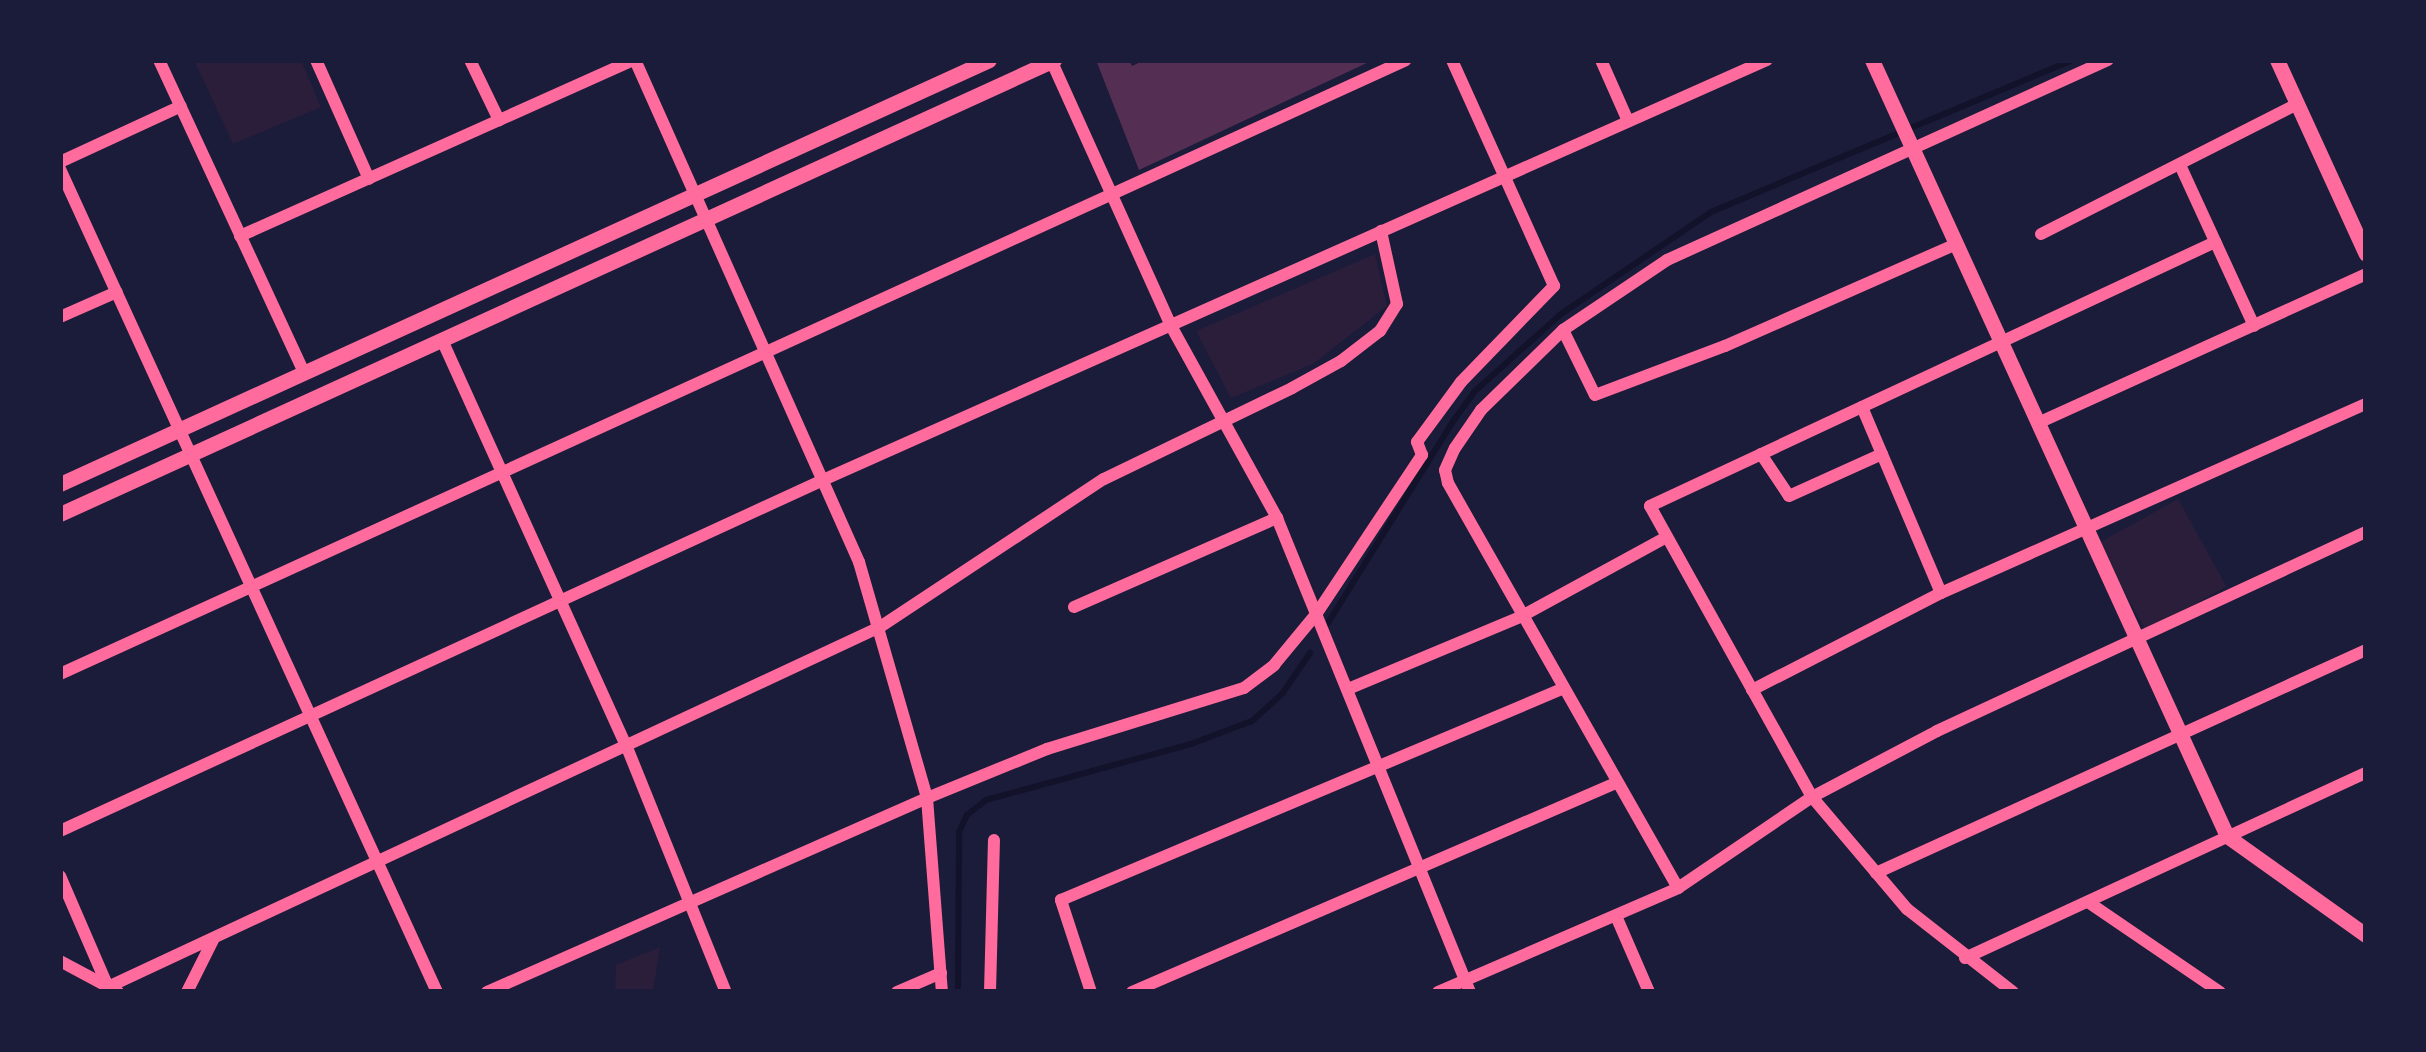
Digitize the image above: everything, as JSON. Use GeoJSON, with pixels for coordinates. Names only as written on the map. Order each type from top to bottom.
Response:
{"type":"FeatureCollection","features":[{"type":"Feature","properties":{"kind":"street"},"geometry":{"type":"LineString","coordinates":[[159,60],[304,373]]}},
{"type":"Feature","properties":{"kind":"street"},"geometry":{"type":"LineString","coordinates":[[316,60],[369,178]]}},
{"type":"Feature","properties":{"kind":"street"},"geometry":{"type":"LineString","coordinates":[[470,60],[499,121]]}},
{"type":"Feature","properties":{"kind":"street"},"geometry":{"type":"LineString","coordinates":[[241,236],[634,60],[823,480],[880,627],[927,798],[942,992]]}},
{"type":"Feature","properties":{"kind":"street"},"geometry":{"type":"LineString","coordinates":[[60,484],[988,60]]}},
{"type":"Feature","properties":{"kind":"street"},"geometry":{"type":"LineString","coordinates":[[60,514],[1052,60],[1170,324],[1277,518],[1467,986]]}},
{"type":"Feature","properties":{"kind":"street"},"geometry":{"type":"LineString","coordinates":[[60,674],[1406,60]]}},
{"type":"Feature","properties":{"kind":"street"},"geometry":{"type":"LineString","coordinates":[[487,992],[927,798],[1047,749],[1244,688],[1274,665],[1319,619],[1422,454],[1417,442],[1493,344],[1553,286],[1452,60]]}},
{"type":"Feature","properties":{"kind":"street"},"geometry":{"type":"LineString","coordinates":[[1600,60],[1628,121]]}},
{"type":"Feature","properties":{"kind":"street"},"geometry":{"type":"LineString","coordinates":[[1726,60],[1733,75]]}},
{"type":"Feature","properties":{"kind":"street"},"geometry":{"type":"LineString","coordinates":[[60,831],[823,480],[1767,60]]}},
{"type":"Feature","properties":{"kind":"street"},"geometry":{"type":"LineString","coordinates":[[1872,60],[2228,836],[2366,935]]}},
{"type":"Feature","properties":{"kind":"street"},"geometry":{"type":"LineString","coordinates":[[1678,888],[1520,616],[1445,470],[1480,410],[1563,330],[1689,248],[1910,144],[2108,60]]}},
{"type":"Feature","properties":{"kind":"street"},"geometry":{"type":"LineString","coordinates":[[2276,60],[2366,254]]}},
{"type":"Feature","properties":{"kind":"street"},"geometry":{"type":"LineString","coordinates":[[2041,234],[2297,104]]}},
{"type":"Feature","properties":{"kind":"street"},"geometry":{"type":"LineString","coordinates":[[181,106],[60,165],[436,992]]}},
{"type":"Feature","properties":{"kind":"street"},"geometry":{"type":"LineString","coordinates":[[2180,165],[2254,326]]}},
{"type":"Feature","properties":{"kind":"street"},"geometry":{"type":"LineString","coordinates":[[113,989],[214,937],[880,627],[1104,479],[1341,361],[1380,331],[1397,304],[1381,231]]}},
{"type":"Feature","properties":{"kind":"street"},"geometry":{"type":"LineString","coordinates":[[2013,992],[1907,909],[1812,797],[1650,506],[2215,242]]}},
{"type":"Feature","properties":{"kind":"street"},"geometry":{"type":"LineString","coordinates":[[1563,330],[1595,395],[1725,346],[1956,244]]}},
{"type":"Feature","properties":{"kind":"street"},"geometry":{"type":"LineString","coordinates":[[2038,423],[2366,274]]}},
{"type":"Feature","properties":{"kind":"street"},"geometry":{"type":"LineString","coordinates":[[60,317],[117,292]]}},
{"type":"Feature","properties":{"kind":"street"},"geometry":{"type":"LineString","coordinates":[[442,340],[626,746],[726,992]]}},
{"type":"Feature","properties":{"kind":"street"},"geometry":{"type":"LineString","coordinates":[[1753,690],[1941,592],[2366,404]]}},
{"type":"Feature","properties":{"kind":"street"},"geometry":{"type":"LineString","coordinates":[[1862,407],[1941,592]]}},
{"type":"Feature","properties":{"kind":"street"},"geometry":{"type":"LineString","coordinates":[[1761,454],[1789,496],[1882,454]]}},
{"type":"Feature","properties":{"kind":"street"},"geometry":{"type":"LineString","coordinates":[[1073,607],[1277,518]]}},
{"type":"Feature","properties":{"kind":"street"},"geometry":{"type":"LineString","coordinates":[[1438,992],[1467,986],[1678,888],[1812,797],[1936,731],[2366,532]]}},
{"type":"Feature","properties":{"kind":"street"},"geometry":{"type":"LineString","coordinates":[[1348,689],[1520,616],[1667,537]]}},
{"type":"Feature","properties":{"kind":"street"},"geometry":{"type":"LineString","coordinates":[[1876,873],[2366,650]]}},
{"type":"Feature","properties":{"kind":"street"},"geometry":{"type":"LineString","coordinates":[[1090,992],[1061,900],[1562,688]]}},
{"type":"Feature","properties":{"kind":"street"},"geometry":{"type":"LineString","coordinates":[[1965,958],[2366,773]]}},
{"type":"Feature","properties":{"kind":"street"},"geometry":{"type":"LineString","coordinates":[[1132,992],[1616,783]]}},
{"type":"Feature","properties":{"kind":"street"},"geometry":{"type":"LineString","coordinates":[[990,992],[994,840]]}},
{"type":"Feature","properties":{"kind":"street"},"geometry":{"type":"LineString","coordinates":[[60,876],[113,989]]}},
{"type":"Feature","properties":{"kind":"street"},"geometry":{"type":"LineString","coordinates":[[2088,902],[2220,992]]}},
{"type":"Feature","properties":{"kind":"street"},"geometry":{"type":"LineString","coordinates":[[1616,916],[1649,992]]}},
{"type":"Feature","properties":{"kind":"street"},"geometry":{"type":"LineString","coordinates":[[187,992],[214,937]]}},
{"type":"Feature","properties":{"kind":"street"},"geometry":{"type":"LineString","coordinates":[[60,961],[113,989]]}},
{"type":"Feature","properties":{"kind":"street"},"geometry":{"type":"LineString","coordinates":[[897,992],[941,974]]}},
{"type":"Feature","properties":{"kind":"shaded area"},"geometry":{"type":"Polygon","coordinates":[[[194,60],[301,60],[321,107],[233,144],[194,60]]]}},
{"type":"Feature","properties":{"kind":"shaded area"},"geometry":{"type":"Polygon","coordinates":[[[1375,254],[1387,306],[1313,364],[1231,398],[1196,331],[1375,254]]]}},
{"type":"Feature","properties":{"kind":"shaded area"},"geometry":{"type":"Polygon","coordinates":[[[2178,499],[2226,586],[2146,631],[2098,544],[2178,499]]]}},
{"type":"Feature","properties":{"kind":"shaded area"},"geometry":{"type":"Polygon","coordinates":[[[660,947],[653,992],[615,992],[616,965],[660,947]]]}},
{"type":"Feature","properties":{"kind":"building"},"geometry":{"type":"Polygon","coordinates":[[[1096,60],[1129,60],[1132,66],[1145,60],[1373,60],[1139,170],[1096,60]]]}},
{"type":"Feature","properties":{"kind":"waterway"},"geometry":{"type":"LineString","coordinates":[[1328,623],[1474,392],[1561,314],[1711,212],[2073,60]]}},
{"type":"Feature","properties":{"kind":"waterway"},"geometry":{"type":"LineString","coordinates":[[958,992],[959,832],[967,815],[986,800],[1191,744],[1252,721],[1282,694],[1310,653]]}}]}
